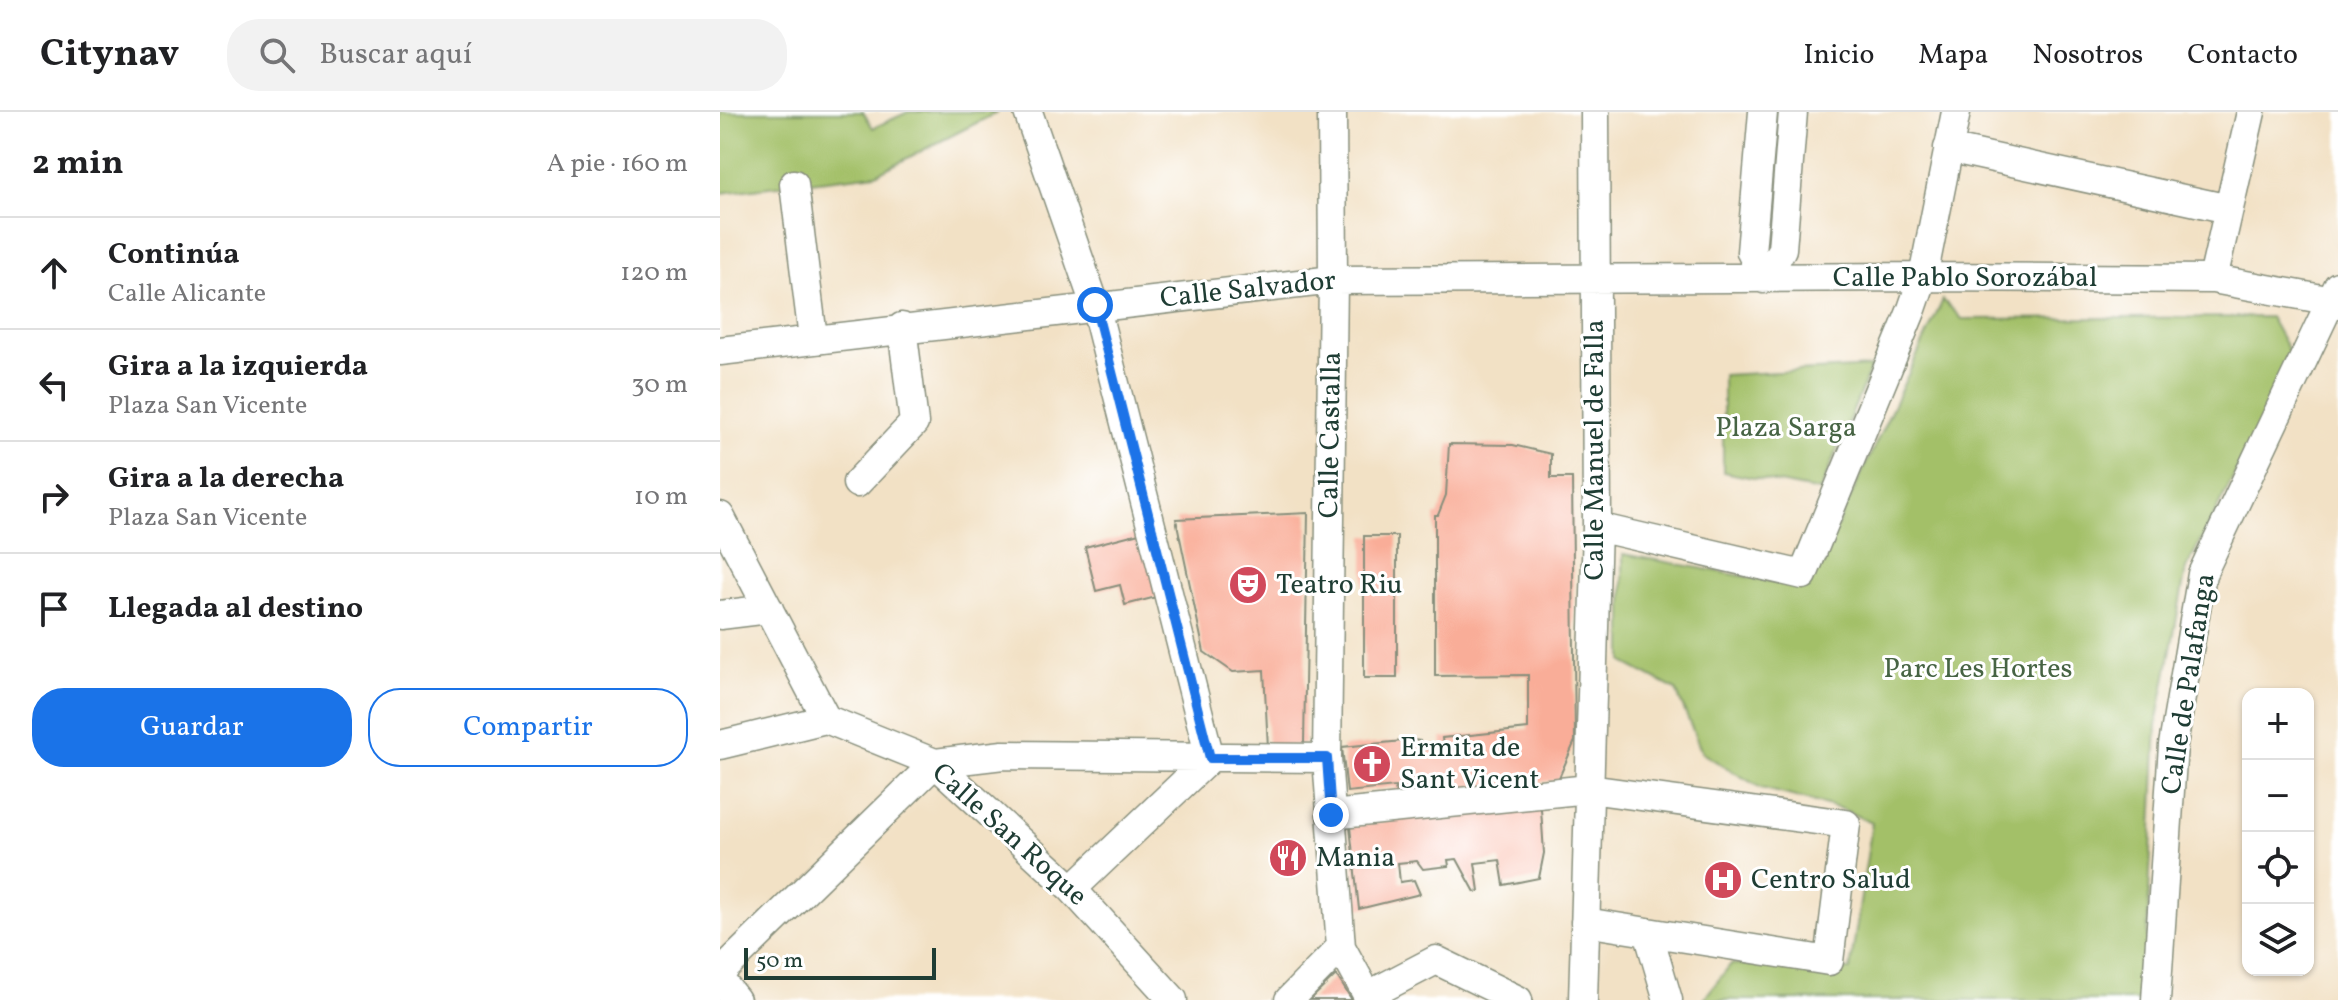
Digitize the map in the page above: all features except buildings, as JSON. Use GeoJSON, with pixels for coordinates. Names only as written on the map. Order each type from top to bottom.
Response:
{"type":"FeatureCollection","features":[{"type":"Feature","properties":{"kind":"street"},"geometry":{"type":"LineString","coordinates":[[1028,112],[1095,305],[1210,758]]}},
{"type":"Feature","properties":{"kind":"street","name":"Calle Castalla"},"geometry":{"type":"LineString","coordinates":[[1332,112],[1327,758],[1341,947]]}},
{"type":"Feature","properties":{"kind":"street","name":"Calle Manuel de Falla"},"geometry":{"type":"LineString","coordinates":[[1583,1000],[1597,527],[1595,112]]}},
{"type":"Feature","properties":{"kind":"street"},"geometry":{"type":"LineString","coordinates":[[1763,112],[1751,252],[1764,279]]}},
{"type":"Feature","properties":{"kind":"street"},"geometry":{"type":"LineString","coordinates":[[1764,279],[1782,249],[1793,112]]}},
{"type":"Feature","properties":{"kind":"street"},"geometry":{"type":"LineString","coordinates":[[1597,527],[1803,575],[1923,277],[1956,112]]}},
{"type":"Feature","properties":{"kind":"street"},"geometry":{"type":"LineString","coordinates":[[2213,279],[2251,112]]}},
{"type":"Feature","properties":{"kind":"street"},"geometry":{"type":"LineString","coordinates":[[1948,148],[2229,209]]}},
{"type":"Feature","properties":{"kind":"street"},"geometry":{"type":"LineString","coordinates":[[794,184],[813,338]]}},
{"type":"Feature","properties":{"kind":"street","name":"Calle Pablo Sorozábal"},"geometry":{"type":"LineString","coordinates":[[1595,281],[1923,277],[2213,279],[2337,295]]}},
{"type":"Feature","properties":{"kind":"street","name":"Calle Salvador"},"geometry":{"type":"LineString","coordinates":[[720,351],[902,327],[1333,280],[1595,281]]}},
{"type":"Feature","properties":{"kind":"street","name":"Calle de Palafanga"},"geometry":{"type":"LineString","coordinates":[[2156,1000],[2173,745],[2202,574],[2337,295]]}},
{"type":"Feature","properties":{"kind":"street"},"geometry":{"type":"LineString","coordinates":[[857,483],[914,423],[902,327]]}},
{"type":"Feature","properties":{"kind":"street"},"geometry":{"type":"LineString","coordinates":[[720,516],[826,719],[720,745]]}},
{"type":"Feature","properties":{"kind":"street"},"geometry":{"type":"LineString","coordinates":[[720,615],[769,609]]}},
{"type":"Feature","properties":{"kind":"street","name":"Calle San Roque"},"geometry":{"type":"LineString","coordinates":[[826,719],[935,763],[1072,889],[1173,1000]]}},
{"type":"Feature","properties":{"kind":"street"},"geometry":{"type":"LineString","coordinates":[[720,973],[935,763],[1003,755],[1327,758]]}},
{"type":"Feature","properties":{"kind":"street"},"geometry":{"type":"LineString","coordinates":[[1072,889],[1210,758]]}},
{"type":"Feature","properties":{"kind":"street"},"geometry":{"type":"LineString","coordinates":[[1331,815],[1589,789],[1846,824],[1829,961],[1585,922]]}},
{"type":"Feature","properties":{"kind":"street"},"geometry":{"type":"LineString","coordinates":[[1648,932],[1668,1000]]}},
{"type":"Feature","properties":{"kind":"street"},"geometry":{"type":"LineString","coordinates":[[1289,1000],[1341,947],[1368,998],[1436,960],[1518,1000]]}},
{"type":"Feature","properties":{"kind":"street"},"geometry":{"type":"LineString","coordinates":[[720,980],[736,1000]]}},
{"type":"Feature","properties":{"kind":"green space"},"geometry":{"type":"Polygon","coordinates":[[[720,112],[863,112],[873,128],[908,112],[998,112],[876,174],[720,193],[720,112]]]}},
{"type":"Feature","properties":{"kind":"green space","name":"Parc Les Hortes"},"geometry":{"type":"Polygon","coordinates":[[[1943,300],[1962,319],[2270,317],[2294,360],[2186,569],[2157,724],[2144,1000],[1703,1000],[1731,964],[1850,970],[1872,823],[1842,809],[1761,788],[1702,753],[1676,690],[1623,662],[1623,554],[1808,588],[1943,300]]]}},
{"type":"Feature","properties":{"kind":"green space","name":"Plaza Sarga"},"geometry":{"type":"Polygon","coordinates":[[[1871,367],[1820,491],[1723,472],[1723,375],[1871,367]]]}},
{"type":"Feature","properties":{"kind":"place","name":"Teatro Riu"},"geometry":{"type":"Point","coordinates":[1248,585]}},
{"type":"Feature","properties":{"kind":"place","name":"Ermita de Sant Vicent"},"geometry":{"type":"Point","coordinates":[1372,764]}},
{"type":"Feature","properties":{"kind":"place","name":"Mania"},"geometry":{"type":"Point","coordinates":[1288,858]}},
{"type":"Feature","properties":{"kind":"place","name":"Centro Salud"},"geometry":{"type":"Point","coordinates":[1723,880]}},
{"type":"Feature","properties":{"kind":"route"},"geometry":{"type":"LineString","coordinates":[[1095,305],[1210,758],[1327,758],[1331,815]]}}]}
